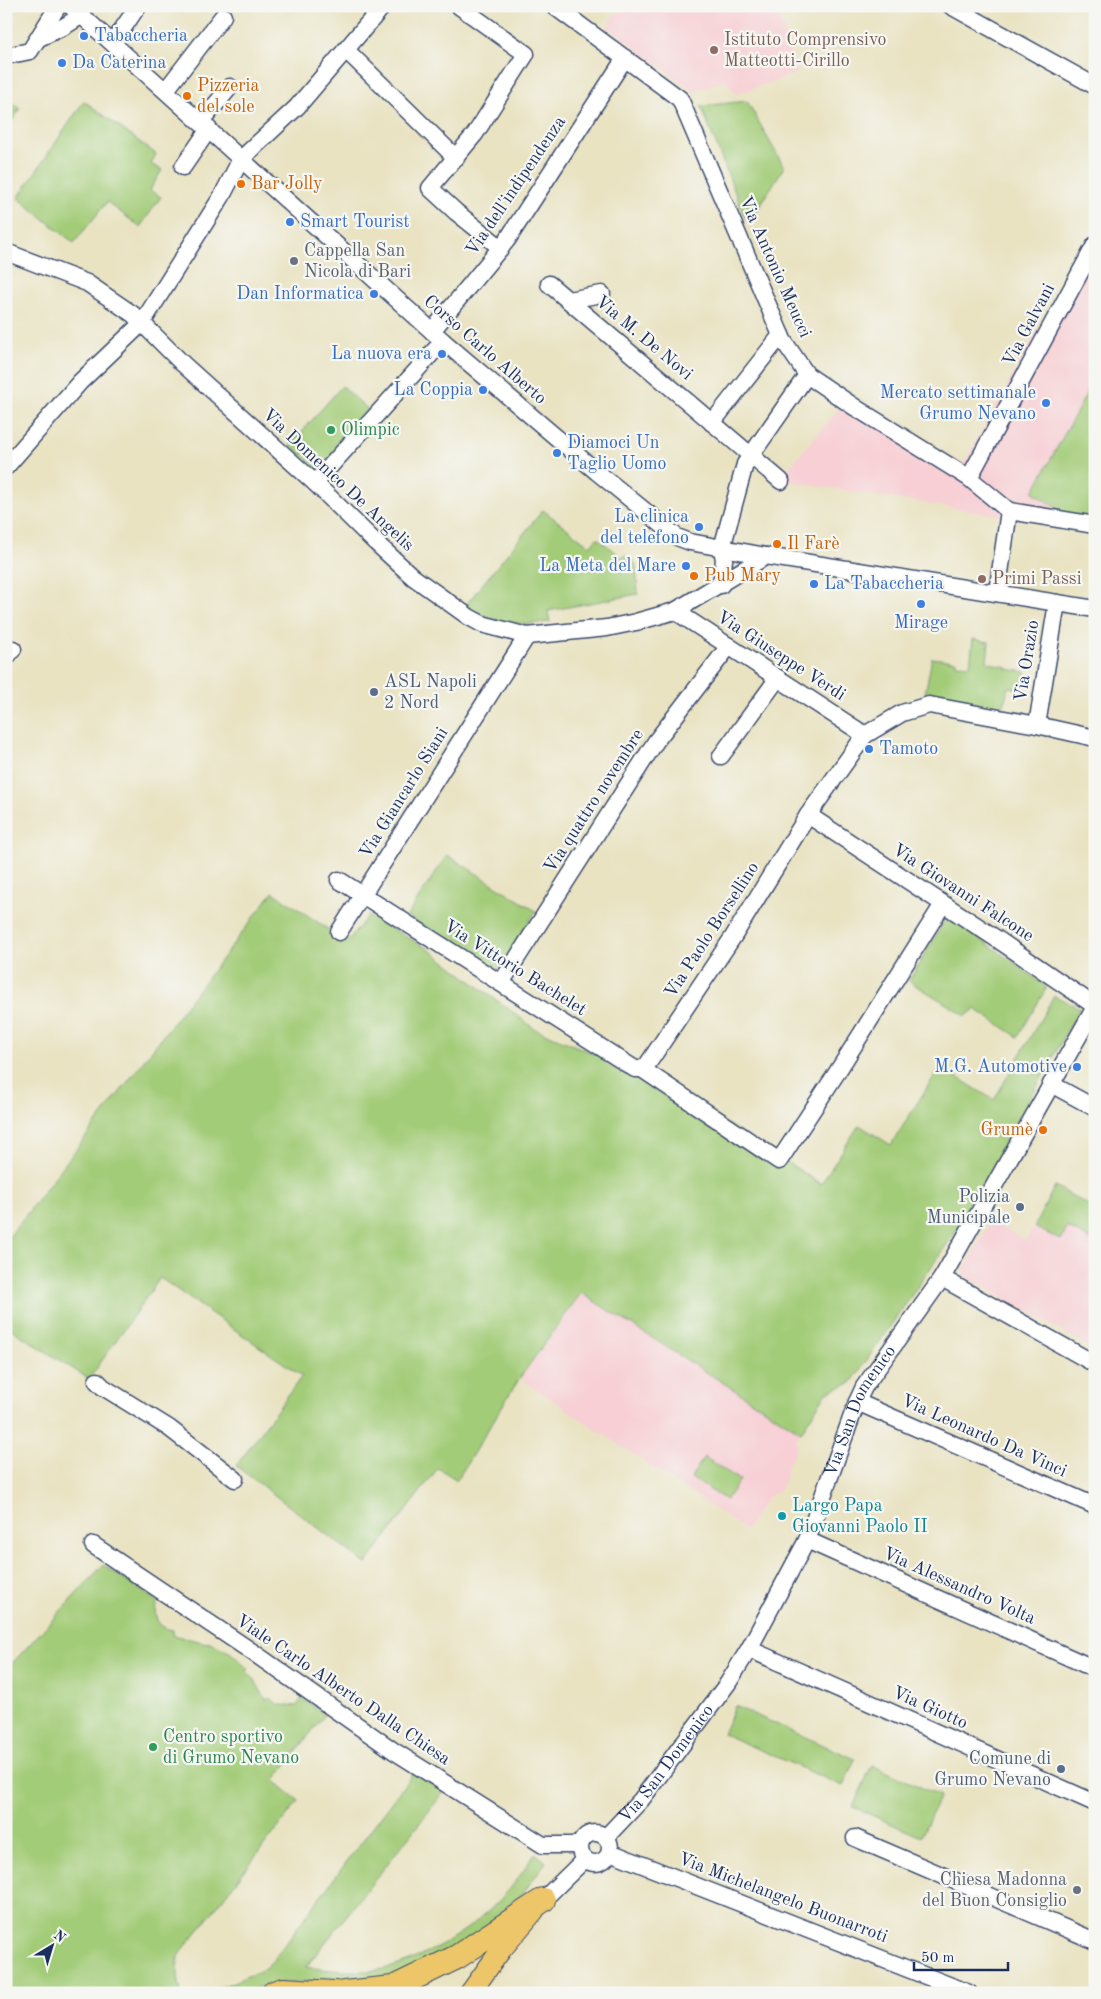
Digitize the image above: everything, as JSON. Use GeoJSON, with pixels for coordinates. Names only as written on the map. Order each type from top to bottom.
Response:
{"type":"FeatureCollection","features":[{"type":"Feature","properties":{"kind":"highway"},"geometry":{"type":"LineString","coordinates":[[361,1992],[393,1988],[457,1957],[543,1900]]}},
{"type":"Feature","properties":{"kind":"highway"},"geometry":{"type":"LineString","coordinates":[[274,1993],[283,1990],[335,1993]]}},
{"type":"Feature","properties":{"kind":"main road"},"geometry":{"type":"LineString","coordinates":[[470,1993],[501,1950],[543,1900]]}},
{"type":"Feature","properties":{"kind":"street"},"geometry":{"type":"LineString","coordinates":[[7,56],[30,51],[58,6]]}},
{"type":"Feature","properties":{"kind":"street"},"geometry":{"type":"LineString","coordinates":[[113,43],[138,6]]}},
{"type":"Feature","properties":{"kind":"street"},"geometry":{"type":"LineString","coordinates":[[6,467],[80,382],[142,323],[222,196],[241,159],[297,107],[383,6]]}},
{"type":"Feature","properties":{"kind":"street"},"geometry":{"type":"LineString","coordinates":[[458,6],[526,54],[474,134],[430,188],[456,212],[501,248]]}},
{"type":"Feature","properties":{"kind":"street","name":"Via Antonio Meucci"},"geometry":{"type":"LineString","coordinates":[[554,6],[680,99],[781,335],[807,375],[856,408],[969,478],[1010,511]]}},
{"type":"Feature","properties":{"kind":"street"},"geometry":{"type":"LineString","coordinates":[[951,6],[1095,86]]}},
{"type":"Feature","properties":{"kind":"street"},"geometry":{"type":"LineString","coordinates":[[39,38],[65,26],[77,11]]}},
{"type":"Feature","properties":{"kind":"street","name":"Corso Carlo Alberto"},"geometry":{"type":"LineString","coordinates":[[77,11],[438,336],[665,529],[677,537],[690,542],[768,557],[1095,609]]}},
{"type":"Feature","properties":{"kind":"street"},"geometry":{"type":"LineString","coordinates":[[166,90],[223,16]]}},
{"type":"Feature","properties":{"kind":"street"},"geometry":{"type":"LineString","coordinates":[[346,50],[456,158]]}},
{"type":"Feature","properties":{"kind":"street","name":"Via dell'indipendenza"},"geometry":{"type":"LineString","coordinates":[[315,482],[438,336],[501,248],[625,58]]}},
{"type":"Feature","properties":{"kind":"street"},"geometry":{"type":"LineString","coordinates":[[183,167],[205,125],[230,86]]}},
{"type":"Feature","properties":{"kind":"street","name":"Via Galvani"},"geometry":{"type":"LineString","coordinates":[[969,478],[1095,245]]}},
{"type":"Feature","properties":{"kind":"street","name":"Via Domenico De Angelis"},"geometry":{"type":"LineString","coordinates":[[6,252],[87,282],[134,315],[218,398],[315,482],[413,577],[482,624],[527,636]]}},
{"type":"Feature","properties":{"kind":"street","name":"Via M. De Novi"},"geometry":{"type":"LineString","coordinates":[[549,284],[751,456]]}},
{"type":"Feature","properties":{"kind":"street"},"geometry":{"type":"LineString","coordinates":[[568,300],[602,294]]}},
{"type":"Feature","properties":{"kind":"street"},"geometry":{"type":"LineString","coordinates":[[712,423],[781,335]]}},
{"type":"Feature","properties":{"kind":"street"},"geometry":{"type":"LineString","coordinates":[[721,584],[724,560],[722,548],[745,464],[807,375]]}},
{"type":"Feature","properties":{"kind":"street"},"geometry":{"type":"LineString","coordinates":[[751,456],[781,481]]}},
{"type":"Feature","properties":{"kind":"street"},"geometry":{"type":"LineString","coordinates":[[997,593],[1010,511],[1095,525]]}},
{"type":"Feature","properties":{"kind":"street"},"geometry":{"type":"LineString","coordinates":[[527,636],[607,628],[675,610],[768,557]]}},
{"type":"Feature","properties":{"kind":"street","name":"Via Orazio"},"geometry":{"type":"LineString","coordinates":[[1037,725],[1057,603]]}},
{"type":"Feature","properties":{"kind":"street","name":"Via Giuseppe Verdi"},"geometry":{"type":"LineString","coordinates":[[675,610],[865,735]]}},
{"type":"Feature","properties":{"kind":"street","name":"Via Giancarlo Siani"},"geometry":{"type":"LineString","coordinates":[[339,932],[527,636]]}},
{"type":"Feature","properties":{"kind":"street","name":"Via quattro novembre"},"geometry":{"type":"LineString","coordinates":[[501,983],[656,741],[729,646]]}},
{"type":"Feature","properties":{"kind":"street"},"geometry":{"type":"LineString","coordinates":[[721,756],[778,678]]}},
{"type":"Feature","properties":{"kind":"street"},"geometry":{"type":"LineString","coordinates":[[865,735],[902,713],[929,705],[1095,738]]}},
{"type":"Feature","properties":{"kind":"street","name":"Via Paolo Borsellino"},"geometry":{"type":"LineString","coordinates":[[644,1067],[733,937],[808,815],[865,735]]}},
{"type":"Feature","properties":{"kind":"street","name":"Via Giovanni Falcone"},"geometry":{"type":"LineString","coordinates":[[808,815],[1095,1007]]}},
{"type":"Feature","properties":{"kind":"street","name":"Via Vittorio Bachelet"},"geometry":{"type":"LineString","coordinates":[[339,880],[635,1069],[644,1067],[779,1161],[943,904]]}},
{"type":"Feature","properties":{"kind":"street","name":"Via San Domenico"},"geometry":{"type":"LineString","coordinates":[[608,1845],[728,1683],[749,1649],[807,1540],[857,1402],[878,1367],[946,1280],[1051,1084],[1095,1007]]}},
{"type":"Feature","properties":{"kind":"street"},"geometry":{"type":"LineString","coordinates":[[1051,1084],[1095,1108]]}},
{"type":"Feature","properties":{"kind":"street"},"geometry":{"type":"LineString","coordinates":[[946,1280],[1095,1364]]}},
{"type":"Feature","properties":{"kind":"street"},"geometry":{"type":"LineString","coordinates":[[97,1381],[103,1387],[169,1428],[235,1479]]}},
{"type":"Feature","properties":{"kind":"street","name":"Via Leonardo Da Vinci"},"geometry":{"type":"LineString","coordinates":[[857,1402],[1095,1506]]}},
{"type":"Feature","properties":{"kind":"street","name":"Via Alessandro Volta"},"geometry":{"type":"LineString","coordinates":[[807,1540],[1095,1669]]}},
{"type":"Feature","properties":{"kind":"street","name":"Viale Carlo Alberto Dalla Chiesa"},"geometry":{"type":"LineString","coordinates":[[93,1545],[254,1653],[394,1752],[543,1845],[582,1852]]}},
{"type":"Feature","properties":{"kind":"street","name":"Via Giotto"},"geometry":{"type":"LineString","coordinates":[[749,1649],[1095,1803]]}},
{"type":"Feature","properties":{"kind":"street"},"geometry":{"type":"LineString","coordinates":[[543,1900],[582,1852],[584,1837],[593,1832],[602,1834],[608,1845],[607,1857],[599,1862],[594,1863],[582,1852]]}},
{"type":"Feature","properties":{"kind":"street"},"geometry":{"type":"LineString","coordinates":[[854,1838],[1095,1941]]}},
{"type":"Feature","properties":{"kind":"street","name":"Via Michelangelo Buonarroti"},"geometry":{"type":"LineString","coordinates":[[608,1845],[969,1993]]}},
{"type":"Feature","properties":{"kind":"shaded area","name":"Istituto Comprensivo Matteotti-Cirillo"},"geometry":{"type":"Polygon","coordinates":[[[620,6],[775,6],[798,73],[736,94],[726,80],[694,92],[607,27],[620,6]]]}},
{"type":"Feature","properties":{"kind":"shaded area","name":"Mercato settimanale Grumo Nevano"},"geometry":{"type":"Polygon","coordinates":[[[1095,227],[1095,531],[786,481],[782,476],[849,397],[962,463],[965,462],[1095,227]]]}},
{"type":"Feature","properties":{"kind":"shaded area"},"geometry":{"type":"Polygon","coordinates":[[[990,1222],[1026,1240],[1034,1227],[1060,1240],[1067,1227],[1095,1242],[1095,1339],[1093,1338],[1088,1346],[961,1274],[990,1222]]]}},
{"type":"Feature","properties":{"kind":"shaded area"},"geometry":{"type":"Polygon","coordinates":[[[581,1294],[801,1432],[795,1441],[799,1444],[787,1466],[785,1481],[781,1488],[766,1498],[746,1530],[521,1379],[581,1294]]]}},
{"type":"Feature","properties":{"kind":"green space"},"geometry":{"type":"Polygon","coordinates":[[[6,98],[20,108],[6,131],[6,98]]]}},
{"type":"Feature","properties":{"kind":"green space"},"geometry":{"type":"Polygon","coordinates":[[[84,101],[156,154],[151,164],[162,170],[150,190],[161,197],[140,227],[107,202],[74,243],[18,198],[84,101]]]}},
{"type":"Feature","properties":{"kind":"green space"},"geometry":{"type":"Polygon","coordinates":[[[747,101],[784,167],[751,220],[745,218],[701,106],[747,101]]]}},
{"type":"Feature","properties":{"kind":"green space"},"geometry":{"type":"Polygon","coordinates":[[[1095,378],[1095,520],[1059,512],[1054,506],[1033,492],[1095,378]]]}},
{"type":"Feature","properties":{"kind":"green space","name":"Olimpic"},"geometry":{"type":"Polygon","coordinates":[[[342,386],[373,414],[321,473],[290,445],[342,386]]]}},
{"type":"Feature","properties":{"kind":"green space"},"geometry":{"type":"Polygon","coordinates":[[[543,510],[590,546],[597,538],[623,558],[625,555],[636,564],[638,594],[548,611],[550,622],[527,624],[501,622],[464,607],[543,510]]]}},
{"type":"Feature","properties":{"kind":"green space"},"geometry":{"type":"Polygon","coordinates":[[[973,639],[989,642],[987,662],[1007,667],[1007,669],[1026,672],[1025,681],[1022,681],[1020,689],[1008,687],[1002,714],[983,707],[954,701],[924,699],[932,658],[956,661],[956,664],[970,665],[973,639]]]}},
{"type":"Feature","properties":{"kind":"green space"},"geometry":{"type":"Polygon","coordinates":[[[447,855],[536,911],[496,973],[407,916],[447,855]]]}},
{"type":"Feature","properties":{"kind":"green space"},"geometry":{"type":"Polygon","coordinates":[[[273,892],[347,942],[368,916],[427,948],[535,1029],[595,1054],[646,1072],[821,1184],[859,1125],[891,1145],[940,1067],[994,1100],[1054,996],[1080,1008],[961,1224],[851,1383],[827,1392],[801,1432],[581,1293],[519,1379],[457,1480],[438,1468],[366,1564],[236,1466],[302,1376],[160,1278],[89,1379],[6,1326],[6,1241],[273,892]]]}},
{"type":"Feature","properties":{"kind":"green space"},"geometry":{"type":"Polygon","coordinates":[[[948,915],[1047,987],[1018,1037],[975,1009],[966,1016],[909,981],[948,915]]]}},
{"type":"Feature","properties":{"kind":"green space"},"geometry":{"type":"Polygon","coordinates":[[[1055,1186],[1095,1209],[1095,1242],[1067,1227],[1061,1240],[1034,1227],[1055,1186]]]}},
{"type":"Feature","properties":{"kind":"green space"},"geometry":{"type":"Polygon","coordinates":[[[704,1457],[740,1480],[726,1500],[691,1478],[704,1457]]]}},
{"type":"Feature","properties":{"kind":"green space","name":"Centro sportivo di Grumo Nevano"},"geometry":{"type":"Polygon","coordinates":[[[103,1565],[157,1601],[155,1611],[157,1620],[163,1627],[173,1630],[173,1635],[207,1643],[208,1641],[231,1653],[248,1669],[246,1671],[254,1679],[266,1700],[270,1698],[280,1704],[297,1706],[302,1698],[325,1714],[274,1781],[299,1801],[178,1956],[178,1977],[181,1993],[6,1993],[6,1670],[103,1565]]]}},
{"type":"Feature","properties":{"kind":"green space"},"geometry":{"type":"Polygon","coordinates":[[[735,1706],[855,1759],[843,1786],[723,1734],[735,1706]]]}},
{"type":"Feature","properties":{"kind":"green space"},"geometry":{"type":"Polygon","coordinates":[[[872,1765],[940,1796],[921,1837],[853,1807],[872,1765]]]}},
{"type":"Feature","properties":{"kind":"green space"},"geometry":{"type":"Polygon","coordinates":[[[414,1772],[444,1792],[306,1967],[369,1971],[390,1968],[424,1954],[474,1924],[500,1900],[535,1853],[546,1862],[523,1893],[497,1921],[471,1942],[400,1975],[358,1982],[289,1982],[259,1987],[244,1993],[207,1993],[267,1968],[414,1772]]]}},
{"type":"Feature","properties":{"kind":"place","name":"Tabaccheria"},"geometry":{"type":"Point","coordinates":[84,36]}},
{"type":"Feature","properties":{"kind":"place","name":"Istituto Comprensivo Matteotti-Cirillo"},"geometry":{"type":"Point","coordinates":[714,50]}},
{"type":"Feature","properties":{"kind":"place","name":"Da Caterina"},"geometry":{"type":"Point","coordinates":[62,63]}},
{"type":"Feature","properties":{"kind":"place","name":"Pizzeria del sole"},"geometry":{"type":"Point","coordinates":[187,96]}},
{"type":"Feature","properties":{"kind":"place","name":"Bar Jolly"},"geometry":{"type":"Point","coordinates":[241,184]}},
{"type":"Feature","properties":{"kind":"place","name":"Smart Tourist"},"geometry":{"type":"Point","coordinates":[290,222]}},
{"type":"Feature","properties":{"kind":"place","name":"Cappella San Nicola di Bari"},"geometry":{"type":"Point","coordinates":[294,261]}},
{"type":"Feature","properties":{"kind":"place","name":"Dan Informatica"},"geometry":{"type":"Point","coordinates":[374,294]}},
{"type":"Feature","properties":{"kind":"place","name":"La nuova era"},"geometry":{"type":"Point","coordinates":[442,354]}},
{"type":"Feature","properties":{"kind":"place","name":"La Coppia"},"geometry":{"type":"Point","coordinates":[483,390]}},
{"type":"Feature","properties":{"kind":"place","name":"Mercato settimanale Grumo Nevano"},"geometry":{"type":"Point","coordinates":[1046,403]}},
{"type":"Feature","properties":{"kind":"place","name":"Olimpic"},"geometry":{"type":"Point","coordinates":[331,430]}},
{"type":"Feature","properties":{"kind":"place","name":"Diamoci Un Taglio Uomo"},"geometry":{"type":"Point","coordinates":[557,453]}},
{"type":"Feature","properties":{"kind":"place","name":"La clinica del telefono"},"geometry":{"type":"Point","coordinates":[699,527]}},
{"type":"Feature","properties":{"kind":"place","name":"Il Farè"},"geometry":{"type":"Point","coordinates":[777,544]}},
{"type":"Feature","properties":{"kind":"place","name":"La Meta del Mare"},"geometry":{"type":"Point","coordinates":[686,566]}},
{"type":"Feature","properties":{"kind":"place","name":"Pub Mary"},"geometry":{"type":"Point","coordinates":[694,576]}},
{"type":"Feature","properties":{"kind":"place","name":"Primi Passi"},"geometry":{"type":"Point","coordinates":[982,579]}},
{"type":"Feature","properties":{"kind":"place","name":"La Tabaccheria"},"geometry":{"type":"Point","coordinates":[814,584]}},
{"type":"Feature","properties":{"kind":"place","name":"Mirage"},"geometry":{"type":"Point","coordinates":[921,604]}},
{"type":"Feature","properties":{"kind":"place","name":"ASL Napoli 2 Nord"},"geometry":{"type":"Point","coordinates":[374,692]}},
{"type":"Feature","properties":{"kind":"place","name":"Tamoto"},"geometry":{"type":"Point","coordinates":[869,749]}},
{"type":"Feature","properties":{"kind":"place","name":"M.G. Automotive"},"geometry":{"type":"Point","coordinates":[1077,1067]}},
{"type":"Feature","properties":{"kind":"place","name":"Grumè"},"geometry":{"type":"Point","coordinates":[1043,1130]}},
{"type":"Feature","properties":{"kind":"place","name":"Polizia Municipale"},"geometry":{"type":"Point","coordinates":[1020,1207]}},
{"type":"Feature","properties":{"kind":"place","name":"Largo Papa Giovanni Paolo II"},"geometry":{"type":"Point","coordinates":[782,1516]}},
{"type":"Feature","properties":{"kind":"place","name":"Centro sportivo di Grumo Nevano"},"geometry":{"type":"Point","coordinates":[153,1747]}},
{"type":"Feature","properties":{"kind":"place","name":"Comune di Grumo Nevano"},"geometry":{"type":"Point","coordinates":[1061,1769]}},
{"type":"Feature","properties":{"kind":"place","name":"Chiesa Madonna del Buon Consiglio"},"geometry":{"type":"Point","coordinates":[1077,1890]}}]}
